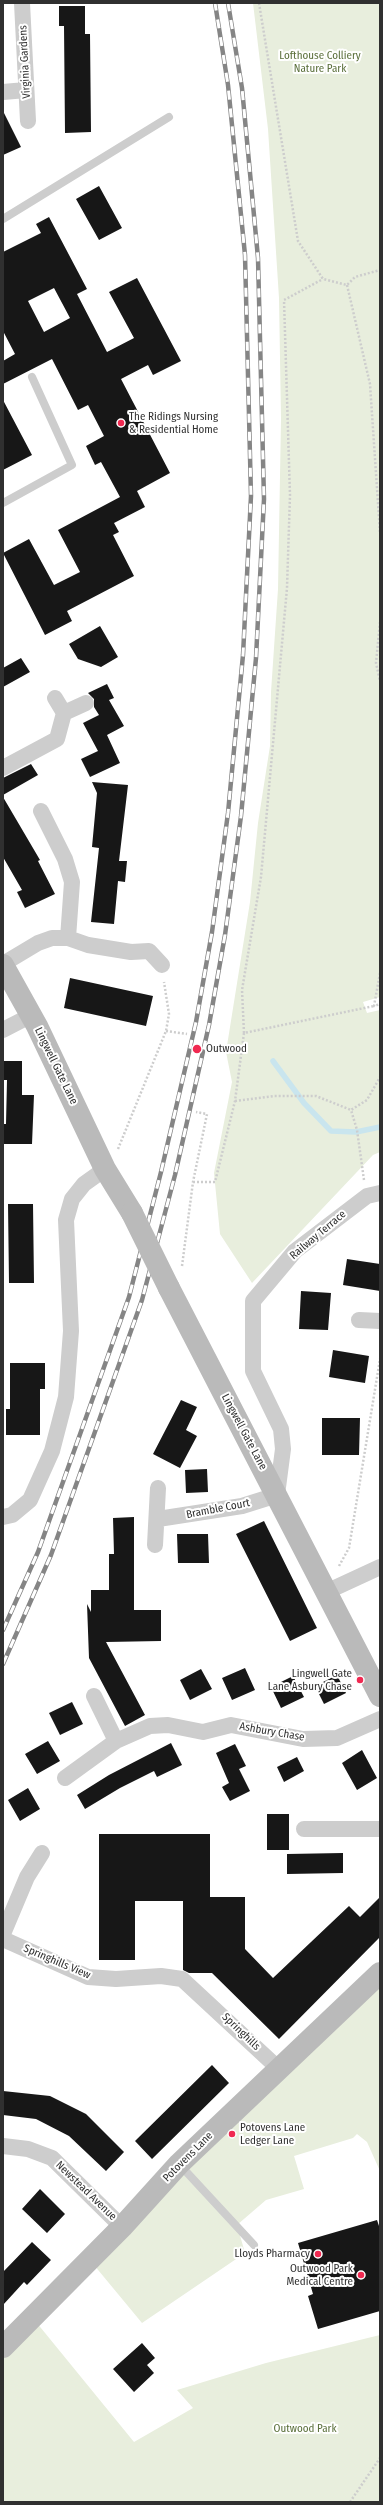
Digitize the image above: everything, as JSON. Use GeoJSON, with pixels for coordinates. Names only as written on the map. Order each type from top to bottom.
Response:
{"type":"FeatureCollection","features":[{"type":"Feature","properties":{"kind":"street","name":"Virginia Gardens"},"geometry":{"type":"LineString","coordinates":[[22,3],[28,121]]}},
{"type":"Feature","properties":{"kind":"street"},"geometry":{"type":"LineString","coordinates":[[3,92],[26,90]]}},
{"type":"Feature","properties":{"kind":"street"},"geometry":{"type":"LineString","coordinates":[[3,768],[57,739],[64,714],[55,698]]}},
{"type":"Feature","properties":{"kind":"street"},"geometry":{"type":"LineString","coordinates":[[64,714],[86,703]]}},
{"type":"Feature","properties":{"kind":"street"},"geometry":{"type":"LineString","coordinates":[[41,811],[65,859],[72,882],[68,938]]}},
{"type":"Feature","properties":{"kind":"street"},"geometry":{"type":"LineString","coordinates":[[3,964],[38,943],[52,938],[68,938],[95,947],[131,952],[149,951],[162,965]]}},
{"type":"Feature","properties":{"kind":"street","name":"Lingwell Gate Lane"},"geometry":{"type":"LineString","coordinates":[[3,964],[105,1169],[132,1213],[169,1288],[277,1494],[380,1696]]}},
{"type":"Feature","properties":{"kind":"street"},"geometry":{"type":"LineString","coordinates":[[3,1030],[30,1016]]}},
{"type":"Feature","properties":{"kind":"street"},"geometry":{"type":"LineString","coordinates":[[3,1517],[12,1515],[30,1500],[52,1451],[66,1397],[71,1331],[66,1220],[72,1199],[84,1184],[105,1169]]}},
{"type":"Feature","properties":{"kind":"street","name":"Railway Terrace"},"geometry":{"type":"LineString","coordinates":[[277,1494],[283,1449],[281,1429],[253,1371],[253,1301],[295,1251],[373,1194]]}},
{"type":"Feature","properties":{"kind":"street"},"geometry":{"type":"LineString","coordinates":[[359,1320],[380,1321]]}},
{"type":"Feature","properties":{"kind":"street"},"geometry":{"type":"LineString","coordinates":[[155,1545],[158,1519],[158,1488]]}},
{"type":"Feature","properties":{"kind":"street","name":"Bramble Court"},"geometry":{"type":"LineString","coordinates":[[158,1519],[242,1506],[277,1494]]}},
{"type":"Feature","properties":{"kind":"street"},"geometry":{"type":"LineString","coordinates":[[326,1592],[380,1567]]}},
{"type":"Feature","properties":{"kind":"street"},"geometry":{"type":"LineString","coordinates":[[94,1696],[116,1741]]}},
{"type":"Feature","properties":{"kind":"street","name":"Ashbury Chase"},"geometry":{"type":"LineString","coordinates":[[65,1778],[116,1741],[150,1726],[168,1725],[203,1732],[231,1725],[303,1739],[337,1738],[380,1719]]}},
{"type":"Feature","properties":{"kind":"street"},"geometry":{"type":"LineString","coordinates":[[304,1829],[380,1829]]}},
{"type":"Feature","properties":{"kind":"street"},"geometry":{"type":"LineString","coordinates":[[3,1934],[27,1877],[42,1853]]}},
{"type":"Feature","properties":{"kind":"street","name":"Springhills View"},"geometry":{"type":"LineString","coordinates":[[3,1938],[88,1977],[116,1979],[161,1976],[182,1979],[203,1996]]}},
{"type":"Feature","properties":{"kind":"street","name":"Potovens Lane"},"geometry":{"type":"LineString","coordinates":[[3,2347],[122,2227],[180,2164],[380,1974]]}},
{"type":"Feature","properties":{"kind":"street","name":"Springhills"},"geometry":{"type":"LineString","coordinates":[[203,1996],[279,2069]]}},
{"type":"Feature","properties":{"kind":"street","name":"Newstead Avenue"},"geometry":{"type":"LineString","coordinates":[[3,2146],[28,2149],[52,2158],[122,2227]]}},
{"type":"Feature","properties":{"kind":"lane"},"geometry":{"type":"LineString","coordinates":[[3,219],[169,117]]}},
{"type":"Feature","properties":{"kind":"lane"},"geometry":{"type":"LineString","coordinates":[[3,504],[72,465],[32,377]]}},
{"type":"Feature","properties":{"kind":"lane"},"geometry":{"type":"LineString","coordinates":[[180,2164],[254,2245]]}},
{"type":"Feature","properties":{"kind":"path"},"geometry":{"type":"LineString","coordinates":[[259,3],[298,241],[323,279]]}},
{"type":"Feature","properties":{"kind":"path"},"geometry":{"type":"LineString","coordinates":[[347,285],[355,277],[380,270]]}},
{"type":"Feature","properties":{"kind":"path"},"geometry":{"type":"LineString","coordinates":[[193,1182],[215,1182],[235,1101],[244,1034],[242,990],[261,878],[287,588],[290,495],[284,300],[323,279],[347,285]]}},
{"type":"Feature","properties":{"kind":"path"},"geometry":{"type":"LineString","coordinates":[[347,285],[370,384],[380,533]]}},
{"type":"Feature","properties":{"kind":"path"},"geometry":{"type":"LineString","coordinates":[[380,622],[376,663],[380,681]]}},
{"type":"Feature","properties":{"kind":"path"},"geometry":{"type":"LineString","coordinates":[[105,1169],[117,1153],[166,1031],[169,1014],[162,965]]}},
{"type":"Feature","properties":{"kind":"path"},"geometry":{"type":"LineString","coordinates":[[374,1006],[380,973]]}},
{"type":"Feature","properties":{"kind":"path"},"geometry":{"type":"LineString","coordinates":[[244,1034],[380,1004]]}},
{"type":"Feature","properties":{"kind":"path"},"geometry":{"type":"LineString","coordinates":[[166,1031],[187,1034]]}},
{"type":"Feature","properties":{"kind":"path"},"geometry":{"type":"LineString","coordinates":[[351,1110],[367,1100],[380,1077]]}},
{"type":"Feature","properties":{"kind":"path"},"geometry":{"type":"LineString","coordinates":[[235,1101],[274,1096],[316,1096],[351,1110]]}},
{"type":"Feature","properties":{"kind":"path"},"geometry":{"type":"LineString","coordinates":[[351,1110],[357,1130],[358,1144],[373,1194]]}},
{"type":"Feature","properties":{"kind":"path"},"geometry":{"type":"LineString","coordinates":[[185,1235],[193,1182],[207,1114],[196,1112]]}},
{"type":"Feature","properties":{"kind":"path"},"geometry":{"type":"LineString","coordinates":[[326,1592],[349,1548],[380,1359]]}},
{"type":"Feature","properties":{"kind":"path"},"geometry":{"type":"LineString","coordinates":[[350,2502],[380,2458]]}},
{"type":"Feature","properties":{"kind":"green space","name":"Lofthouse Colliery Nature Park"},"geometry":{"type":"Polygon","coordinates":[[[253,3],[380,3],[380,997],[363,1002],[367,1013],[380,1010],[380,1152],[373,1155],[252,1283],[220,1234],[214,1173],[232,1082],[226,1052],[250,902],[258,823],[270,746],[271,692],[278,589],[281,419],[279,298],[268,129],[253,3]]]}},
{"type":"Feature","properties":{"kind":"green space"},"geometry":{"type":"Polygon","coordinates":[[[380,1972],[380,2171],[367,2142],[357,2134],[353,2138],[294,2156],[304,2189],[266,2200],[237,2225],[245,2253],[142,2323],[89,2259],[380,1972]]]}},
{"type":"Feature","properties":{"kind":"green space","name":"Outwood Park"},"geometry":{"type":"Polygon","coordinates":[[[32,2317],[134,2442],[193,2408],[177,2390],[266,2363],[380,2335],[380,2502],[3,2502],[3,2347],[32,2317]]]}},
{"type":"Feature","properties":{"kind":"building"},"geometry":{"type":"Polygon","coordinates":[[[59,6],[85,6],[85,34],[90,34],[91,132],[65,133],[64,26],[59,26],[59,6]]]}},
{"type":"Feature","properties":{"kind":"building"},"geometry":{"type":"Polygon","coordinates":[[[3,111],[21,147],[3,155],[3,111]]]}},
{"type":"Feature","properties":{"kind":"building"},"geometry":{"type":"Polygon","coordinates":[[[99,186],[122,228],[99,240],[76,199],[99,186]]]}},
{"type":"Feature","properties":{"kind":"building","name":"The Ridings Nursing & Residential Home"},"geometry":{"type":"Polygon","coordinates":[[[49,217],[87,289],[77,294],[107,352],[134,338],[109,292],[137,278],[181,361],[153,375],[148,365],[121,379],[170,473],[137,491],[145,507],[114,523],[119,532],[113,535],[134,576],[67,611],[72,621],[45,635],[3,553],[29,539],[54,585],[80,572],[58,530],[120,497],[101,462],[95,465],[86,446],[104,436],[88,405],[78,410],[52,359],[3,384],[3,361],[15,354],[3,331],[3,252],[41,233],[36,224],[49,217]],[[54,288],[28,301],[44,332],[70,318],[54,288]]]}},
{"type":"Feature","properties":{"kind":"building"},"geometry":{"type":"Polygon","coordinates":[[[3,400],[32,455],[3,470],[3,400]]]}},
{"type":"Feature","properties":{"kind":"building"},"geometry":{"type":"Polygon","coordinates":[[[100,626],[118,657],[101,667],[78,659],[69,644],[100,626]]]}},
{"type":"Feature","properties":{"kind":"building"},"geometry":{"type":"Polygon","coordinates":[[[21,658],[30,672],[3,687],[3,668],[21,658]]]}},
{"type":"Feature","properties":{"kind":"building"},"geometry":{"type":"Polygon","coordinates":[[[107,684],[114,698],[109,700],[124,726],[107,735],[120,763],[90,777],[81,759],[98,751],[83,723],[99,715],[94,707],[94,699],[88,693],[107,684]]]}},
{"type":"Feature","properties":{"kind":"building"},"geometry":{"type":"Polygon","coordinates":[[[31,764],[38,775],[3,795],[3,778],[31,764]]]}},
{"type":"Feature","properties":{"kind":"building"},"geometry":{"type":"Polygon","coordinates":[[[92,782],[128,785],[119,861],[127,861],[125,882],[118,881],[114,924],[91,922],[99,848],[92,847],[97,793],[92,782]]]}},
{"type":"Feature","properties":{"kind":"building"},"geometry":{"type":"Polygon","coordinates":[[[3,797],[40,860],[38,861],[55,894],[25,908],[17,892],[22,890],[3,857],[3,797]]]}},
{"type":"Feature","properties":{"kind":"building"},"geometry":{"type":"Polygon","coordinates":[[[70,978],[153,996],[146,1026],[64,1008],[70,978]]]}},
{"type":"Feature","properties":{"kind":"building"},"geometry":{"type":"Polygon","coordinates":[[[3,1061],[22,1061],[22,1095],[34,1095],[32,1144],[3,1144],[3,1124],[6,1124],[7,1080],[3,1080],[3,1061]]]}},
{"type":"Feature","properties":{"kind":"building"},"geometry":{"type":"Polygon","coordinates":[[[8,1204],[33,1204],[34,1283],[9,1283],[8,1204]]]}},
{"type":"Feature","properties":{"kind":"building"},"geometry":{"type":"Polygon","coordinates":[[[347,1259],[380,1264],[380,1291],[343,1285],[347,1259]]]}},
{"type":"Feature","properties":{"kind":"building"},"geometry":{"type":"Polygon","coordinates":[[[301,1291],[331,1293],[328,1330],[299,1329],[301,1291]]]}},
{"type":"Feature","properties":{"kind":"building"},"geometry":{"type":"Polygon","coordinates":[[[333,1350],[369,1356],[365,1383],[329,1377],[333,1350]]]}},
{"type":"Feature","properties":{"kind":"building"},"geometry":{"type":"Polygon","coordinates":[[[10,1363],[45,1363],[45,1389],[40,1389],[40,1435],[6,1435],[6,1409],[10,1409],[10,1363]]]}},
{"type":"Feature","properties":{"kind":"building"},"geometry":{"type":"Polygon","coordinates":[[[181,1400],[197,1407],[186,1430],[197,1436],[180,1468],[153,1454],[181,1400]]]}},
{"type":"Feature","properties":{"kind":"building"},"geometry":{"type":"Polygon","coordinates":[[[322,1418],[360,1418],[359,1455],[322,1455],[322,1418]]]}},
{"type":"Feature","properties":{"kind":"building"},"geometry":{"type":"Polygon","coordinates":[[[207,1469],[208,1492],[186,1493],[185,1470],[207,1469]]]}},
{"type":"Feature","properties":{"kind":"building"},"geometry":{"type":"Polygon","coordinates":[[[134,1517],[134,1610],[161,1610],[161,1641],[106,1642],[145,1715],[125,1726],[89,1658],[87,1604],[91,1612],[91,1590],[109,1590],[109,1554],[114,1554],[113,1518],[134,1517]]]}},
{"type":"Feature","properties":{"kind":"building"},"geometry":{"type":"Polygon","coordinates":[[[264,1521],[317,1628],[290,1641],[236,1534],[264,1521]]]}},
{"type":"Feature","properties":{"kind":"building"},"geometry":{"type":"Polygon","coordinates":[[[177,1534],[208,1534],[209,1563],[178,1563],[177,1534]]]}},
{"type":"Feature","properties":{"kind":"building"},"geometry":{"type":"Polygon","coordinates":[[[245,1668],[255,1690],[232,1700],[222,1678],[245,1668]]]}},
{"type":"Feature","properties":{"kind":"building"},"geometry":{"type":"Polygon","coordinates":[[[201,1669],[212,1689],[190,1700],[180,1680],[201,1669]]]}},
{"type":"Feature","properties":{"kind":"building"},"geometry":{"type":"Polygon","coordinates":[[[337,1675],[346,1693],[324,1704],[315,1686],[337,1675]]]}},
{"type":"Feature","properties":{"kind":"building"},"geometry":{"type":"Polygon","coordinates":[[[293,1676],[304,1697],[281,1708],[271,1687],[293,1676]]]}},
{"type":"Feature","properties":{"kind":"building"},"geometry":{"type":"Polygon","coordinates":[[[72,1702],[83,1724],[60,1735],[49,1713],[72,1702]]]}},
{"type":"Feature","properties":{"kind":"building"},"geometry":{"type":"Polygon","coordinates":[[[48,1741],[60,1761],[37,1774],[25,1754],[48,1741]]]}},
{"type":"Feature","properties":{"kind":"building"},"geometry":{"type":"Polygon","coordinates":[[[171,1743],[182,1765],[157,1777],[154,1771],[120,1788],[85,1809],[77,1795],[109,1775],[171,1743]]]}},
{"type":"Feature","properties":{"kind":"building"},"geometry":{"type":"Polygon","coordinates":[[[235,1744],[246,1766],[239,1769],[250,1791],[230,1801],[222,1787],[229,1783],[216,1753],[235,1744]]]}},
{"type":"Feature","properties":{"kind":"building"},"geometry":{"type":"Polygon","coordinates":[[[362,1750],[377,1778],[357,1790],[342,1763],[362,1750]]]}},
{"type":"Feature","properties":{"kind":"building"},"geometry":{"type":"Polygon","coordinates":[[[297,1757],[304,1771],[284,1782],[277,1767],[297,1757]]]}},
{"type":"Feature","properties":{"kind":"building"},"geometry":{"type":"Polygon","coordinates":[[[28,1788],[40,1809],[20,1821],[8,1800],[28,1788]]]}},
{"type":"Feature","properties":{"kind":"building"},"geometry":{"type":"Polygon","coordinates":[[[267,1814],[289,1814],[289,1850],[267,1850],[267,1814]]]}},
{"type":"Feature","properties":{"kind":"building"},"geometry":{"type":"Polygon","coordinates":[[[99,1834],[210,1834],[210,1897],[245,1897],[245,1949],[273,1978],[349,1906],[360,1917],[380,1897],[380,1937],[279,2039],[212,1973],[189,1973],[183,1970],[183,1901],[135,1901],[135,1960],[99,1960],[99,1834]]]}},
{"type":"Feature","properties":{"kind":"building"},"geometry":{"type":"Polygon","coordinates":[[[343,1853],[343,1873],[287,1874],[287,1854],[343,1853]]]}},
{"type":"Feature","properties":{"kind":"building"},"geometry":{"type":"Polygon","coordinates":[[[212,2065],[229,2083],[152,2159],[135,2141],[212,2065]]]}},
{"type":"Feature","properties":{"kind":"building"},"geometry":{"type":"Polygon","coordinates":[[[3,2091],[50,2096],[86,2114],[124,2152],[106,2171],[69,2136],[36,2119],[3,2115],[3,2091]]]}},
{"type":"Feature","properties":{"kind":"building"},"geometry":{"type":"Polygon","coordinates":[[[40,2189],[65,2214],[47,2233],[22,2209],[40,2189]]]}},
{"type":"Feature","properties":{"kind":"building","name":"Outwood Park Medical Centre"},"geometry":{"type":"Polygon","coordinates":[[[377,2220],[380,2229],[380,2311],[318,2329],[308,2296],[313,2294],[298,2243],[377,2220]]]}},
{"type":"Feature","properties":{"kind":"building"},"geometry":{"type":"Polygon","coordinates":[[[32,2242],[51,2260],[27,2285],[24,2282],[3,2305],[3,2272],[32,2242]]]}},
{"type":"Feature","properties":{"kind":"building"},"geometry":{"type":"Polygon","coordinates":[[[142,2343],[155,2358],[147,2365],[154,2373],[134,2392],[113,2369],[142,2343]]]}},
{"type":"Feature","properties":{"kind":"waterway"},"geometry":{"type":"LineString","coordinates":[[273,1061],[304,1103],[331,1131],[356,1132],[380,1127]]}},
{"type":"Feature","properties":{"kind":"railway"},"geometry":{"type":"LineString","coordinates":[[3,1630],[38,1552],[129,1297],[161,1172],[196,1022],[212,932],[228,813],[243,655],[251,496],[245,255],[228,85],[215,3]]}},
{"type":"Feature","properties":{"kind":"railway"},"geometry":{"type":"LineString","coordinates":[[3,1664],[51,1555],[142,1300],[175,1175],[209,1025],[225,935],[241,816],[256,658],[264,499],[258,258],[242,88],[228,3]]}},
{"type":"Feature","properties":{"kind":"place","name":"The Ridings Nursing & Residential Home"},"geometry":{"type":"Point","coordinates":[121,423]}},
{"type":"Feature","properties":{"kind":"place","name":"Outwood"},"geometry":{"type":"Point","coordinates":[197,1049]}},
{"type":"Feature","properties":{"kind":"place","name":"Lingwell Gate Lane Asbury Chase"},"geometry":{"type":"Point","coordinates":[360,1680]}},
{"type":"Feature","properties":{"kind":"place","name":"Potovens Lane Ledger Lane"},"geometry":{"type":"Point","coordinates":[232,2134]}},
{"type":"Feature","properties":{"kind":"place","name":"Lloyds Pharmacy"},"geometry":{"type":"Point","coordinates":[318,2254]}},
{"type":"Feature","properties":{"kind":"place","name":"Outwood Park Medical Centre"},"geometry":{"type":"Point","coordinates":[361,2275]}}]}
